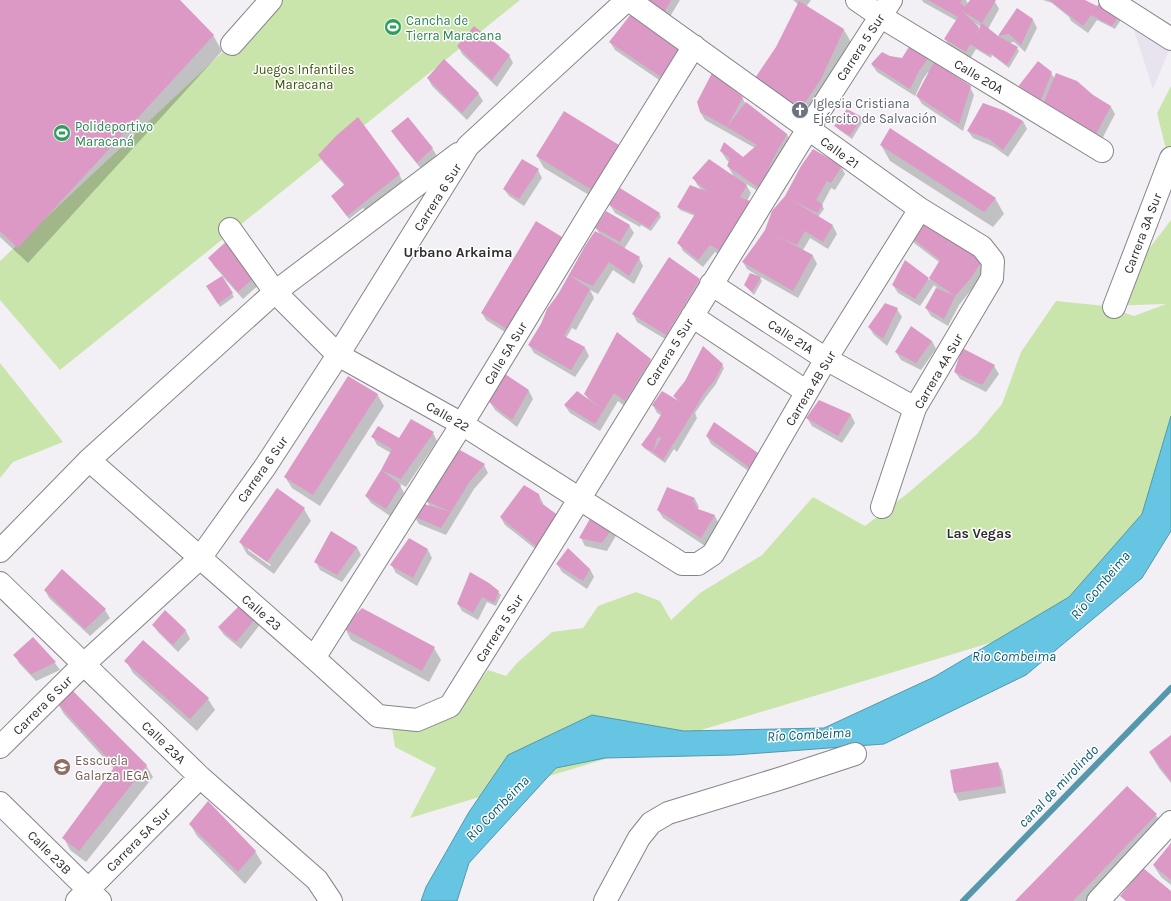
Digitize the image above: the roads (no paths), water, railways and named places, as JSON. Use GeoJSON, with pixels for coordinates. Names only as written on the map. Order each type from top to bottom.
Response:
{"type":"FeatureCollection","features":[{"type":"Feature","properties":{"kind":"street"},"geometry":{"type":"LineString","coordinates":[[232,44],[271,0]]}},
{"type":"Feature","properties":{"kind":"street","name":"Calle 21"},"geometry":{"type":"LineString","coordinates":[[628,0],[920,209],[982,247],[992,261]]}},
{"type":"Feature","properties":{"kind":"street","name":"Carrera 6 Sur"},"geometry":{"type":"LineString","coordinates":[[0,551],[89,460],[275,292],[468,146],[628,0]]}},
{"type":"Feature","properties":{"kind":"street","name":"Calle 20A"},"geometry":{"type":"LineString","coordinates":[[857,0],[885,8],[1102,151]]}},
{"type":"Feature","properties":{"kind":"street"},"geometry":{"type":"LineString","coordinates":[[1110,0],[1171,39]]}},
{"type":"Feature","properties":{"kind":"street","name":"Carrera 5 Sur"},"geometry":{"type":"LineString","coordinates":[[450,706],[711,284],[885,8]]}},
{"type":"Feature","properties":{"kind":"street","name":"Calle 5A Sur"},"geometry":{"type":"LineString","coordinates":[[314,658],[462,424],[694,46]]}},
{"type":"Feature","properties":{"kind":"street","name":"Carrera 6 Sur"},"geometry":{"type":"LineString","coordinates":[[0,747],[84,664],[200,558],[265,468],[338,355],[468,146]]}},
{"type":"Feature","properties":{"kind":"street","name":"Carrera 3A Sur"},"geometry":{"type":"LineString","coordinates":[[1114,308],[1171,158]]}},
{"type":"Feature","properties":{"kind":"street","name":"Carrera 4B Sur"},"geometry":{"type":"LineString","coordinates":[[698,564],[712,554],[806,392],[920,209]]}},
{"type":"Feature","properties":{"kind":"street","name":"Calle 22"},"geometry":{"type":"LineString","coordinates":[[230,229],[275,292],[338,355],[462,424],[682,564],[698,564]]}},
{"type":"Feature","properties":{"kind":"street","name":"Carrera 4A Sur"},"geometry":{"type":"LineString","coordinates":[[882,507],[915,408],[992,278],[992,261]]}},
{"type":"Feature","properties":{"kind":"street","name":"Calle 21A"},"geometry":{"type":"LineString","coordinates":[[711,284],[826,359],[915,408]]}},
{"type":"Feature","properties":{"kind":"street"},"geometry":{"type":"LineString","coordinates":[[692,316],[806,392]]}},
{"type":"Feature","properties":{"kind":"street","name":"Calle 23"},"geometry":{"type":"LineString","coordinates":[[89,460],[378,716],[417,720],[450,706]]}},
{"type":"Feature","properties":{"kind":"street","name":"Calle 23A"},"geometry":{"type":"LineString","coordinates":[[0,583],[200,777],[317,880],[330,900]]}},
{"type":"Feature","properties":{"kind":"street"},"geometry":{"type":"LineString","coordinates":[[605,901],[639,838],[651,823],[668,813],[855,754]]}},
{"type":"Feature","properties":{"kind":"street","name":"Carrera 5A Sur"},"geometry":{"type":"LineString","coordinates":[[88,897],[200,777]]}},
{"type":"Feature","properties":{"kind":"street","name":"Calle 23B"},"geometry":{"type":"LineString","coordinates":[[0,803],[88,897]]}},
{"type":"Feature","properties":{"kind":"street"},"geometry":{"type":"LineString","coordinates":[[1098,901],[1171,822]]}},
{"type":"Feature","properties":{"kind":"water","name":"Rio Combeima"},"geometry":{"type":"Polygon","coordinates":[[[1171,416],[1171,531],[1142,578],[1026,675],[884,744],[734,755],[605,758],[556,768],[469,863],[457,901],[421,901],[426,887],[469,812],[508,755],[592,715],[684,731],[824,728],[934,677],[1069,597],[1142,514],[1171,416]]]}},
{"type":"Feature","properties":{"kind":"waterway","name":"canal de mirolindo"},"geometry":{"type":"LineString","coordinates":[[963,901],[1171,688]]}},
{"type":"Feature","properties":{"kind":"place","name":"Cancha de Tierra Maracana"},"geometry":{"type":"Point","coordinates":[393,27]}},
{"type":"Feature","properties":{"kind":"place","name":"Iglesia Cristiana Ejército de Salvación"},"geometry":{"type":"Point","coordinates":[800,110]}},
{"type":"Feature","properties":{"kind":"place","name":"Polideportivo Maracaná"},"geometry":{"type":"Point","coordinates":[62,133]}},
{"type":"Feature","properties":{"kind":"place","name":"Esscuela Galarza IEGA"},"geometry":{"type":"Point","coordinates":[62,767]}},
{"type":"Feature","properties":{"kind":"district","name":"Urbano Arkaima"},"geometry":{"type":"Point","coordinates":[458,252]}},
{"type":"Feature","properties":{"kind":"district","name":"Las Vegas"},"geometry":{"type":"Point","coordinates":[979,533]}},
{"type":"Feature","properties":{"kind":"park label","name":"Juegos Infantiles Maracana"},"geometry":{"type":"Point","coordinates":[304,76]}},
{"type":"Feature","properties":{"kind":"water label","name":"Río Combeima"},"geometry":{"type":"Point","coordinates":[1100,585]}},
{"type":"Feature","properties":{"kind":"water label","name":"Río Combeima"},"geometry":{"type":"Point","coordinates":[809,734]}},
{"type":"Feature","properties":{"kind":"water label","name":"Río Combeima"},"geometry":{"type":"Point","coordinates":[497,808]}}]}
